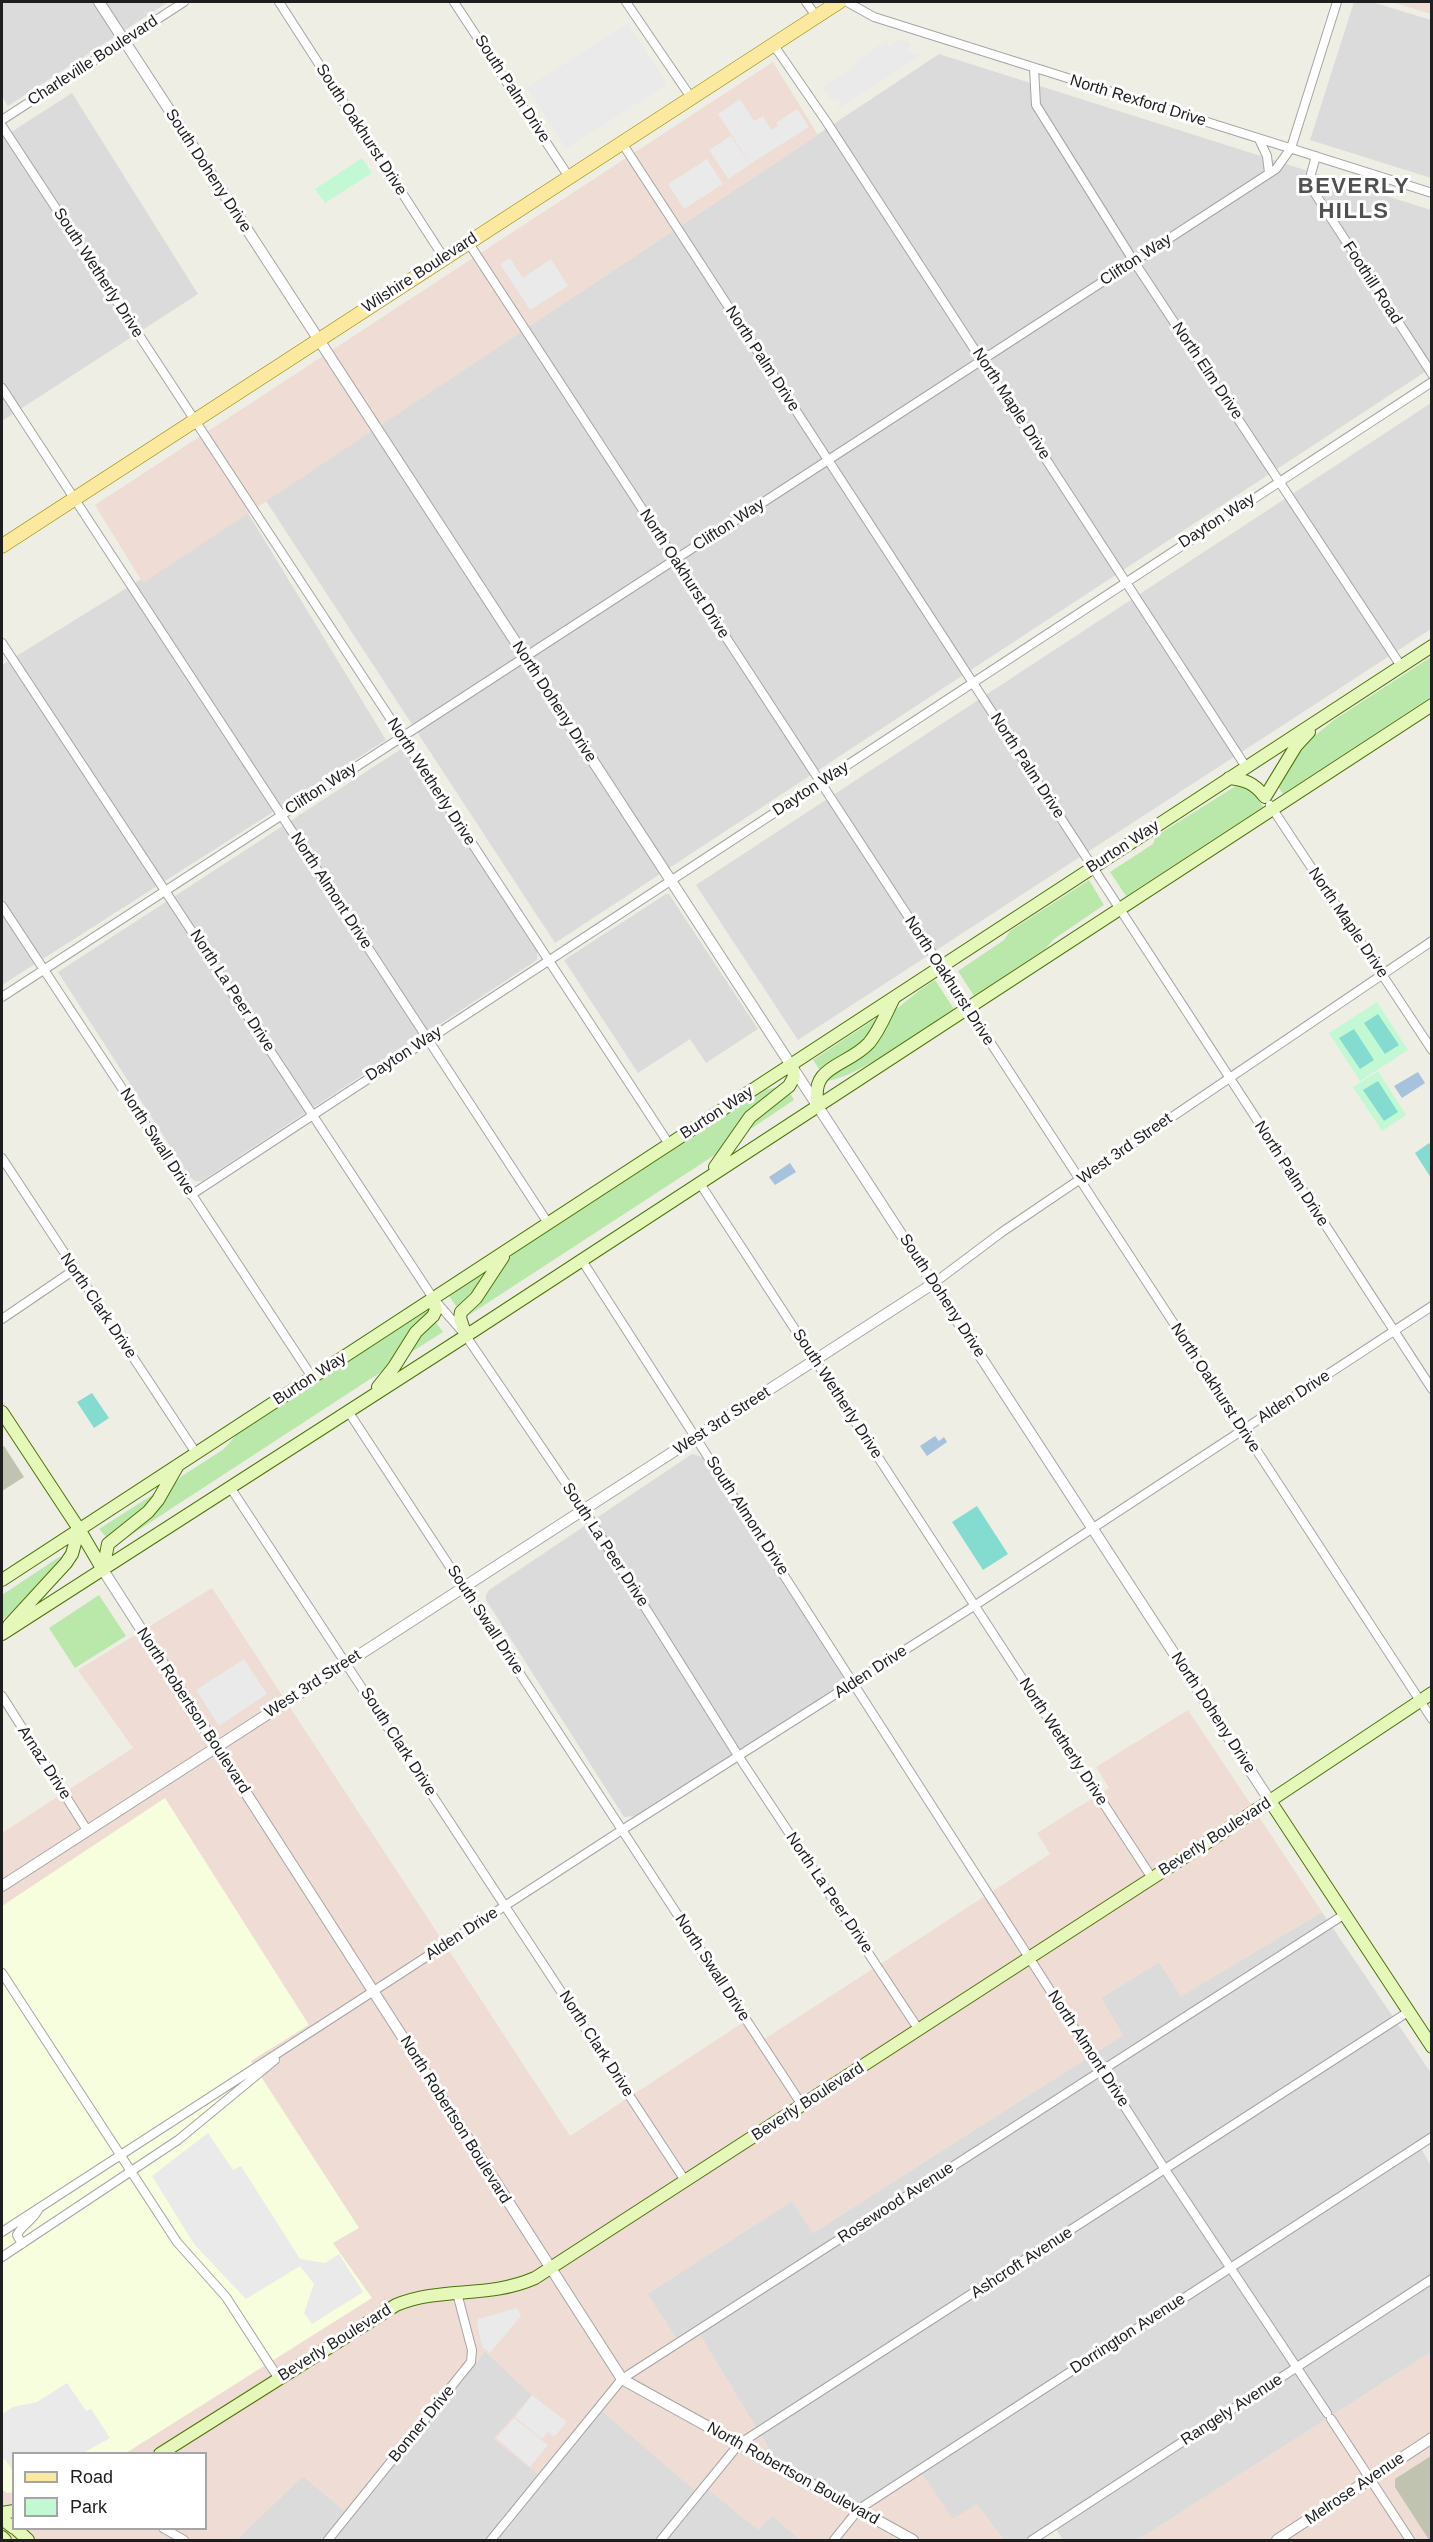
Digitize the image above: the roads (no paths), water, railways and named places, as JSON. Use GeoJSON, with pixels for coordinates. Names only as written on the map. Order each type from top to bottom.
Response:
{"type":"FeatureCollection","features":[{"type":"Feature","properties":{"kind":"main road","name":"Wilshire Boulevard"},"geometry":{"type":"LineString","coordinates":[[2,546],[194,419],[622,143],[690,96],[838,2]]}},
{"type":"Feature","properties":{"kind":"main road","name":"Burton Way"},"geometry":{"type":"LineString","coordinates":[[2,1580],[1431,646]]}},
{"type":"Feature","properties":{"kind":"main road"},"geometry":{"type":"LineString","coordinates":[[2,1634],[106,1576],[230,1487],[1431,705]]}},
{"type":"Feature","properties":{"kind":"main road"},"geometry":{"type":"LineString","coordinates":[[1229,778],[1245,780],[1256,786],[1265,797],[1296,746],[1322,717]]}},
{"type":"Feature","properties":{"kind":"main road"},"geometry":{"type":"LineString","coordinates":[[818,1105],[815,1091],[818,1079],[870,1042],[881,1026],[894,997]]}},
{"type":"Feature","properties":{"kind":"main road"},"geometry":{"type":"LineString","coordinates":[[703,1179],[734,1144],[750,1117],[789,1086],[794,1077],[792,1064]]}},
{"type":"Feature","properties":{"kind":"main road"},"geometry":{"type":"LineString","coordinates":[[466,1335],[460,1318],[461,1312],[476,1298],[495,1266],[512,1247]]}},
{"type":"Feature","properties":{"kind":"main road"},"geometry":{"type":"LineString","coordinates":[[369,1397],[394,1367],[416,1332],[433,1316],[436,1310],[434,1298]]}},
{"type":"Feature","properties":{"kind":"main road","name":"North Robertson Boulevard"},"geometry":{"type":"LineString","coordinates":[[2,1413],[79,1529],[106,1576]]}},
{"type":"Feature","properties":{"kind":"main road"},"geometry":{"type":"LineString","coordinates":[[106,1576],[108,1544],[153,1506],[179,1464]]}},
{"type":"Feature","properties":{"kind":"main road"},"geometry":{"type":"LineString","coordinates":[[2,1634],[47,1580],[66,1563],[72,1554],[79,1529]]}},
{"type":"Feature","properties":{"kind":"main road","name":"Beverly Boulevard"},"geometry":{"type":"LineString","coordinates":[[163,2452],[396,2305],[425,2296],[507,2289],[536,2278],[1030,1958],[1431,1693]]}},
{"type":"Feature","properties":{"kind":"main road","name":"North Doheny Drive"},"geometry":{"type":"LineString","coordinates":[[1270,1801],[1431,2048]]}},
{"type":"Feature","properties":{"kind":"main road"},"geometry":{"type":"LineString","coordinates":[[16,2530],[28,2541]]}},
{"type":"Feature","properties":{"kind":"main road"},"geometry":{"type":"LineString","coordinates":[[2,2536],[5,2541]]}},
{"type":"Feature","properties":{"kind":"street","name":"South Doheny Drive"},"geometry":{"type":"LineString","coordinates":[[99,2],[318,340]]}},
{"type":"Feature","properties":{"kind":"street","name":"Charleville Boulevard"},"geometry":{"type":"LineString","coordinates":[[2,120],[184,2]]}},
{"type":"Feature","properties":{"kind":"street","name":"South Oakhurst Drive"},"geometry":{"type":"LineString","coordinates":[[279,2],[444,258]]}},
{"type":"Feature","properties":{"kind":"street","name":"South Palm Drive"},"geometry":{"type":"LineString","coordinates":[[454,2],[569,177]]}},
{"type":"Feature","properties":{"kind":"street"},"geometry":{"type":"LineString","coordinates":[[626,2],[690,96]]}},
{"type":"Feature","properties":{"kind":"street"},"geometry":{"type":"LineString","coordinates":[[806,2],[816,16]]}},
{"type":"Feature","properties":{"kind":"street","name":"North Rexford Drive"},"geometry":{"type":"LineString","coordinates":[[847,2],[874,17],[1431,192]]}},
{"type":"Feature","properties":{"kind":"street","name":"Clifton Way"},"geometry":{"type":"LineString","coordinates":[[2,997],[1269,173],[1291,148],[1337,2]]}},
{"type":"Feature","properties":{"kind":"street","name":"North Maple Drive"},"geometry":{"type":"LineString","coordinates":[[773,44],[1246,766]]}},
{"type":"Feature","properties":{"kind":"street","name":"North Elm Drive"},"geometry":{"type":"LineString","coordinates":[[1035,68],[1036,105],[1133,260],[1401,666]]}},
{"type":"Feature","properties":{"kind":"street","name":"South Wetherly Drive"},"geometry":{"type":"LineString","coordinates":[[2,126],[194,419]]}},
{"type":"Feature","properties":{"kind":"street"},"geometry":{"type":"LineString","coordinates":[[1258,138],[1267,156],[1269,173]]}},
{"type":"Feature","properties":{"kind":"street","name":"North Palm Drive"},"geometry":{"type":"LineString","coordinates":[[622,143],[1431,1389]]}},
{"type":"Feature","properties":{"kind":"street","name":"Foothill Road"},"geometry":{"type":"LineString","coordinates":[[1316,156],[1311,174],[1314,192],[1431,374]]}},
{"type":"Feature","properties":{"kind":"street","name":"North Oakhurst Drive"},"geometry":{"type":"LineString","coordinates":[[468,242],[1431,1719]]}},
{"type":"Feature","properties":{"kind":"street","name":"North Doheny Drive"},"geometry":{"type":"LineString","coordinates":[[318,340],[670,881],[792,1064]]}},
{"type":"Feature","properties":{"kind":"street","name":"Dayton Way"},"geometry":{"type":"LineString","coordinates":[[191,1195],[1431,382]]}},
{"type":"Feature","properties":{"kind":"street"},"geometry":{"type":"LineString","coordinates":[[2,388],[74,499]]}},
{"type":"Feature","properties":{"kind":"street","name":"North Wetherly Drive"},"geometry":{"type":"LineString","coordinates":[[194,419],[669,1144]]}},
{"type":"Feature","properties":{"kind":"street","name":"North Almont Drive"},"geometry":{"type":"LineString","coordinates":[[74,499],[548,1223]]}},
{"type":"Feature","properties":{"kind":"street","name":"North La Peer Drive"},"geometry":{"type":"LineString","coordinates":[[2,643],[434,1298],[466,1335]]}},
{"type":"Feature","properties":{"kind":"street","name":"North Maple Drive"},"geometry":{"type":"LineString","coordinates":[[1265,797],[1431,1050]]}},
{"type":"Feature","properties":{"kind":"street","name":"North Swall Drive"},"geometry":{"type":"LineString","coordinates":[[2,906],[312,1377]]}},
{"type":"Feature","properties":{"kind":"street","name":"West 3rd Street"},"geometry":{"type":"LineString","coordinates":[[2,1886],[216,1746],[464,1589],[934,1282],[1002,1232],[1431,941]]}},
{"type":"Feature","properties":{"kind":"street","name":"South Doheny Drive"},"geometry":{"type":"LineString","coordinates":[[792,1064],[1093,1528]]}},
{"type":"Feature","properties":{"kind":"street","name":"North Clark Drive"},"geometry":{"type":"LineString","coordinates":[[2,1158],[196,1453]]}},
{"type":"Feature","properties":{"kind":"street","name":"South Wetherly Drive"},"geometry":{"type":"LineString","coordinates":[[703,1179],[815,1360],[974,1606]]}},
{"type":"Feature","properties":{"kind":"street","name":"South Almont Drive"},"geometry":{"type":"LineString","coordinates":[[581,1259],[854,1683]]}},
{"type":"Feature","properties":{"kind":"street"},"geometry":{"type":"LineString","coordinates":[[2,1318],[74,1270]]}},
{"type":"Feature","properties":{"kind":"street","name":"Alden Drive"},"geometry":{"type":"LineString","coordinates":[[2,2232],[622,1830],[974,1606],[1431,1306]]}},
{"type":"Feature","properties":{"kind":"street","name":"South La Peer Drive"},"geometry":{"type":"LineString","coordinates":[[466,1335],[584,1510],[739,1757]]}},
{"type":"Feature","properties":{"kind":"street","name":"South Swall Drive"},"geometry":{"type":"LineString","coordinates":[[348,1411],[622,1830]]}},
{"type":"Feature","properties":{"kind":"street","name":"South Clark Drive"},"geometry":{"type":"LineString","coordinates":[[230,1487],[507,1906]]}},
{"type":"Feature","properties":{"kind":"street","name":"North Doheny Drive"},"geometry":{"type":"LineString","coordinates":[[1093,1528],[1270,1801]]}},
{"type":"Feature","properties":{"kind":"street","name":"North Robertson Boulevard"},"geometry":{"type":"LineString","coordinates":[[106,1576],[622,2379],[913,2541]]}},
{"type":"Feature","properties":{"kind":"street","name":"North Wetherly Drive"},"geometry":{"type":"LineString","coordinates":[[974,1606],[1152,1878]]}},
{"type":"Feature","properties":{"kind":"street","name":"North Almont Drive"},"geometry":{"type":"LineString","coordinates":[[854,1683],[1166,2171],[1410,2541]]}},
{"type":"Feature","properties":{"kind":"street","name":"Arnaz Drive"},"geometry":{"type":"LineString","coordinates":[[2,1696],[87,1830]]}},
{"type":"Feature","properties":{"kind":"street","name":"North La Peer Drive"},"geometry":{"type":"LineString","coordinates":[[739,1757],[919,2030]]}},
{"type":"Feature","properties":{"kind":"street","name":"North Swall Drive"},"geometry":{"type":"LineString","coordinates":[[622,1830],[802,2105]]}},
{"type":"Feature","properties":{"kind":"street","name":"North Clark Drive"},"geometry":{"type":"LineString","coordinates":[[507,1906],[686,2181]]}},
{"type":"Feature","properties":{"kind":"street","name":"Rosewood Avenue"},"geometry":{"type":"LineString","coordinates":[[491,2541],[622,2379],[1345,1914]]}},
{"type":"Feature","properties":{"kind":"street"},"geometry":{"type":"LineString","coordinates":[[2,1973],[177,2242],[242,2319],[279,2379]]}},
{"type":"Feature","properties":{"kind":"street","name":"Ashcroft Avenue"},"geometry":{"type":"LineString","coordinates":[[661,2541],[739,2444],[1166,2171],[1408,2012]]}},
{"type":"Feature","properties":{"kind":"street","name":"Alden Drive"},"geometry":{"type":"LineString","coordinates":[[2,2257],[178,2140],[308,2033]]}},
{"type":"Feature","properties":{"kind":"street","name":"Dorrington Avenue"},"geometry":{"type":"LineString","coordinates":[[834,2541],[859,2509],[1431,2137]]}},
{"type":"Feature","properties":{"kind":"street"},"geometry":{"type":"LineString","coordinates":[[22,2244],[17,2235],[20,2229],[32,2221],[38,2209]]}},
{"type":"Feature","properties":{"kind":"street","name":"Rangely Avenue"},"geometry":{"type":"LineString","coordinates":[[1032,2541],[1431,2279]]}},
{"type":"Feature","properties":{"kind":"street","name":"Bonner Drive"},"geometry":{"type":"LineString","coordinates":[[328,2541],[471,2362],[472,2350],[457,2293]]}},
{"type":"Feature","properties":{"kind":"street","name":"Melrose Avenue"},"geometry":{"type":"LineString","coordinates":[[1277,2541],[1431,2438]]}},
{"type":"Feature","properties":{"kind":"street"},"geometry":{"type":"LineString","coordinates":[[165,2530],[184,2541]]}},
{"type":"Feature","properties":{"kind":"district","name":"BEVERLY HILLS"},"geometry":{"type":"Point","coordinates":[1354,200]}}]}
